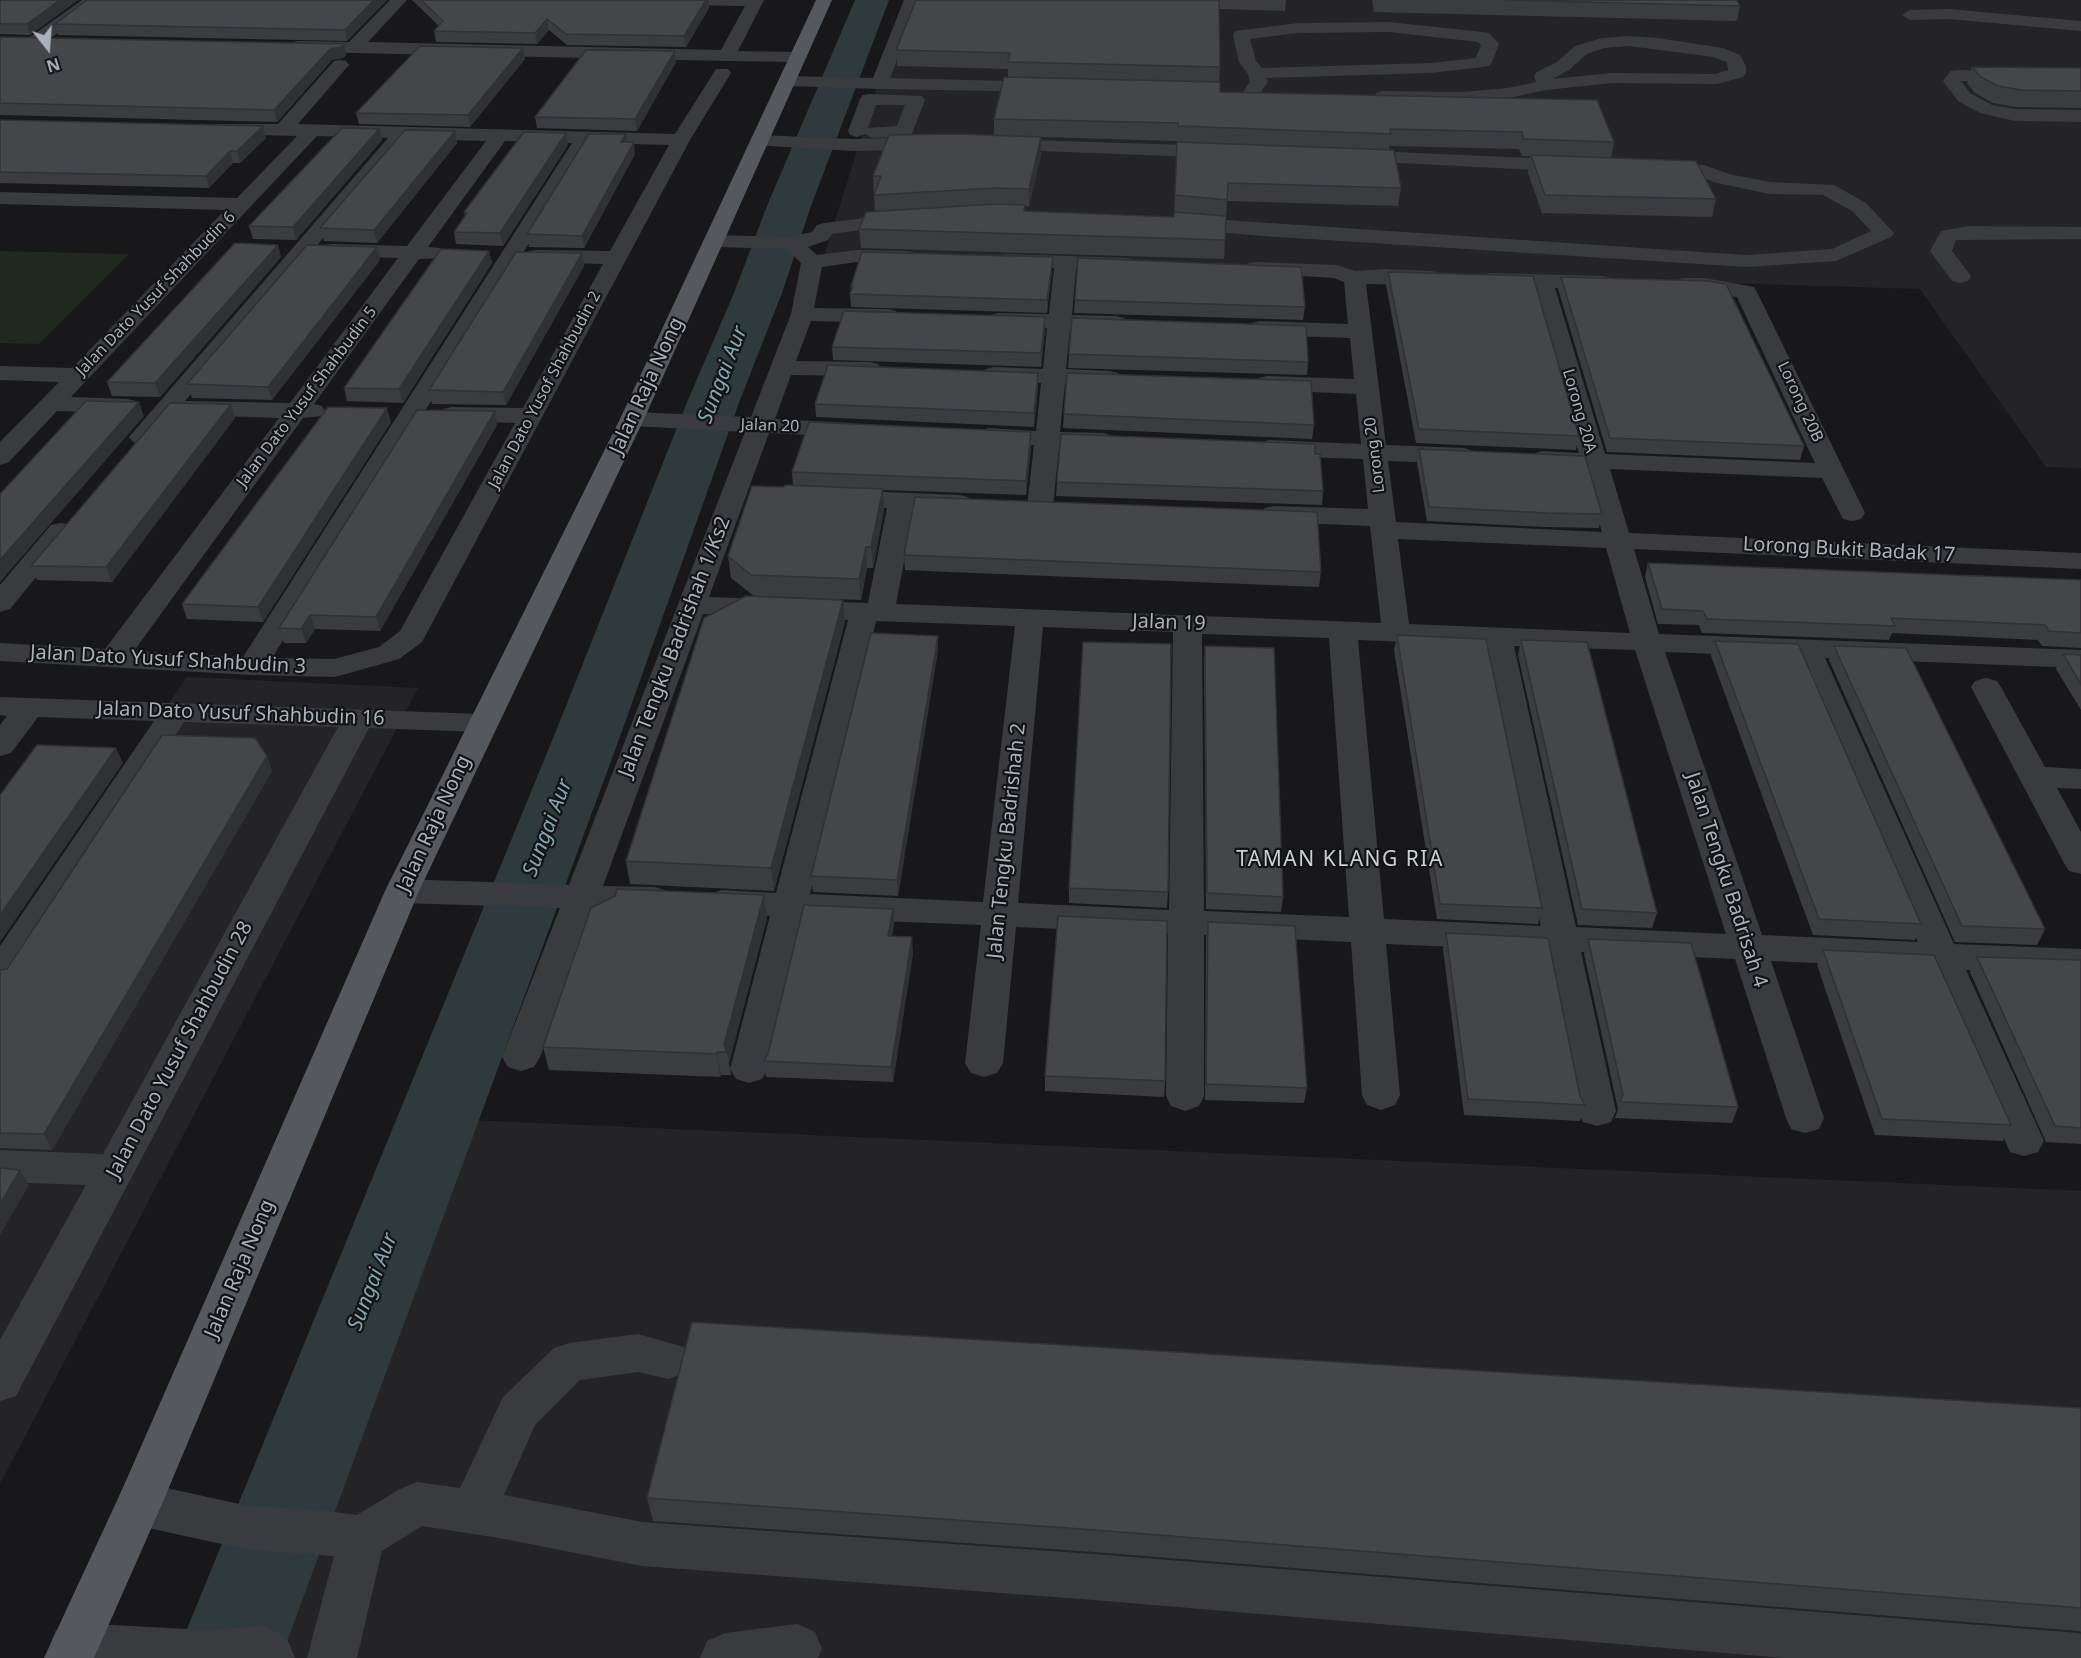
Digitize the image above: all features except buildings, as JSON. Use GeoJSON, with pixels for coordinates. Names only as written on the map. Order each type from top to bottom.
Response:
{"type":"FeatureCollection","features":[{"type":"Feature","properties":{"kind":"main road","name":"Jalan Raja Nong"},"geometry":{"type":"LineString","coordinates":[[71,1653],[139,1504],[402,891],[632,419],[763,135],[786,72],[824,0]]}},
{"type":"Feature","properties":{"kind":"street"},"geometry":{"type":"LineString","coordinates":[[59,42],[30,41],[92,0]]}},
{"type":"Feature","properties":{"kind":"street"},"geometry":{"type":"LineString","coordinates":[[283,130],[349,59],[399,0]]}},
{"type":"Feature","properties":{"kind":"street"},"geometry":{"type":"LineString","coordinates":[[677,0],[756,1]]}},
{"type":"Feature","properties":{"kind":"street"},"geometry":{"type":"LineString","coordinates":[[889,79],[912,0]]}},
{"type":"Feature","properties":{"kind":"street","name":"Jalan Dato Yusof Shahbudin 2"},"geometry":{"type":"LineString","coordinates":[[335,668],[389,653],[412,636],[616,258],[723,69],[756,1]]}},
{"type":"Feature","properties":{"kind":"street"},"geometry":{"type":"LineString","coordinates":[[1910,15],[1949,14],[2081,26]]}},
{"type":"Feature","properties":{"kind":"street"},"geometry":{"type":"LineString","coordinates":[[1251,93],[1259,82],[1257,73],[1248,62],[1242,28],[1389,27],[1483,37],[1490,44],[1483,62],[1431,68],[1257,73]]}},
{"type":"Feature","properties":{"kind":"street"},"geometry":{"type":"LineString","coordinates":[[1366,96],[1462,97],[1508,93],[1546,85],[1612,78],[1717,79],[1737,73],[1737,66],[1734,59],[1717,52],[1658,43],[1629,41],[1602,43],[1581,50],[1563,66],[1543,76],[1546,85]]}},
{"type":"Feature","properties":{"kind":"street"},"geometry":{"type":"LineString","coordinates":[[283,46],[349,59],[723,69],[786,72],[839,82],[889,79],[1060,81]]}},
{"type":"Feature","properties":{"kind":"street"},"geometry":{"type":"LineString","coordinates":[[317,65],[349,59]]}},
{"type":"Feature","properties":{"kind":"street"},"geometry":{"type":"LineString","coordinates":[[2081,77],[1957,75],[1952,81],[1964,97],[1986,109],[2015,116],[2081,116]]}},
{"type":"Feature","properties":{"kind":"street"},"geometry":{"type":"LineString","coordinates":[[1228,92],[1274,93]]}},
{"type":"Feature","properties":{"kind":"street"},"geometry":{"type":"LineString","coordinates":[[201,128],[681,140]]}},
{"type":"Feature","properties":{"kind":"street","name":"Jalan Dato Yusuf Shahbudin 6"},"geometry":{"type":"LineString","coordinates":[[0,457],[312,131]]}},
{"type":"Feature","properties":{"kind":"street"},"geometry":{"type":"LineString","coordinates":[[129,452],[292,248],[402,133]]}},
{"type":"Feature","properties":{"kind":"street","name":"Jalan Dato Yusuf Shahbudin 5"},"geometry":{"type":"LineString","coordinates":[[113,659],[500,135]]}},
{"type":"Feature","properties":{"kind":"street"},"geometry":{"type":"LineString","coordinates":[[763,135],[828,136],[946,143]]}},
{"type":"Feature","properties":{"kind":"street"},"geometry":{"type":"LineString","coordinates":[[252,666],[400,413],[501,255],[585,137]]}},
{"type":"Feature","properties":{"kind":"street"},"geometry":{"type":"LineString","coordinates":[[980,144],[1244,153]]}},
{"type":"Feature","properties":{"kind":"street"},"geometry":{"type":"LineString","coordinates":[[1336,156],[1596,167]]}},
{"type":"Feature","properties":{"kind":"street"},"geometry":{"type":"LineString","coordinates":[[1159,221],[1263,230],[1746,261],[1836,255],[1884,233],[1859,207],[1827,189],[1770,188],[1704,171],[1632,168]]}},
{"type":"Feature","properties":{"kind":"street"},"geometry":{"type":"LineString","coordinates":[[0,198],[242,204]]}},
{"type":"Feature","properties":{"kind":"street"},"geometry":{"type":"LineString","coordinates":[[714,241],[789,243],[811,240],[821,236],[824,229],[875,221],[930,218]]}},
{"type":"Feature","properties":{"kind":"street"},"geometry":{"type":"LineString","coordinates":[[1960,276],[1941,251],[1948,235],[1992,232],[2081,233]]}},
{"type":"Feature","properties":{"kind":"street"},"geometry":{"type":"LineString","coordinates":[[789,243],[812,262],[857,256],[926,257]]}},
{"type":"Feature","properties":{"kind":"street"},"geometry":{"type":"LineString","coordinates":[[202,246],[224,246]]}},
{"type":"Feature","properties":{"kind":"street"},"geometry":{"type":"LineString","coordinates":[[292,248],[457,253]]}},
{"type":"Feature","properties":{"kind":"street"},"geometry":{"type":"LineString","coordinates":[[501,255],[616,258]]}},
{"type":"Feature","properties":{"kind":"street"},"geometry":{"type":"LineString","coordinates":[[984,259],[1143,265]]}},
{"type":"Feature","properties":{"kind":"street"},"geometry":{"type":"LineString","coordinates":[[1040,506],[1066,261]]}},
{"type":"Feature","properties":{"kind":"street","name":"Jalan Tengku Badrishah 1/Ks2"},"geometry":{"type":"LineString","coordinates":[[520,1057],[691,605],[744,495],[759,426],[802,314],[812,262]]}},
{"type":"Feature","properties":{"kind":"street"},"geometry":{"type":"LineString","coordinates":[[1236,268],[1335,272],[1354,278],[1385,276],[1623,284]]}},
{"type":"Feature","properties":{"kind":"street","name":"Lorong 20"},"geometry":{"type":"LineString","coordinates":[[1354,278],[1396,632]]}},
{"type":"Feature","properties":{"kind":"street","name":"Lorong 20A"},"geometry":{"type":"LineString","coordinates":[[1542,282],[1647,641]]}},
{"type":"Feature","properties":{"kind":"street","name":"Lorong 20B"},"geometry":{"type":"LineString","coordinates":[[1658,284],[1705,285],[1746,292],[1852,513]]}},
{"type":"Feature","properties":{"kind":"street"},"geometry":{"type":"LineString","coordinates":[[802,314],[908,317]]}},
{"type":"Feature","properties":{"kind":"street"},"geometry":{"type":"LineString","coordinates":[[978,319],[1140,324]]}},
{"type":"Feature","properties":{"kind":"street"},"geometry":{"type":"LineString","coordinates":[[1233,327],[1360,331]]}},
{"type":"Feature","properties":{"kind":"street"},"geometry":{"type":"LineString","coordinates":[[781,368],[894,370]]}},
{"type":"Feature","properties":{"kind":"street"},"geometry":{"type":"LineString","coordinates":[[0,373],[78,375]]}},
{"type":"Feature","properties":{"kind":"street"},"geometry":{"type":"LineString","coordinates":[[974,373],[1132,379]]}},
{"type":"Feature","properties":{"kind":"street"},"geometry":{"type":"LineString","coordinates":[[1247,382],[1367,387]]}},
{"type":"Feature","properties":{"kind":"street"},"geometry":{"type":"LineString","coordinates":[[51,404],[331,411]]}},
{"type":"Feature","properties":{"kind":"street"},"geometry":{"type":"LineString","coordinates":[[400,413],[531,416]]}},
{"type":"Feature","properties":{"kind":"street","name":"Jalan 20"},"geometry":{"type":"LineString","coordinates":[[632,419],[874,431]]}},
{"type":"Feature","properties":{"kind":"street"},"geometry":{"type":"LineString","coordinates":[[0,430],[26,431]]}},
{"type":"Feature","properties":{"kind":"street"},"geometry":{"type":"LineString","coordinates":[[966,435],[1129,442]]}},
{"type":"Feature","properties":{"kind":"street"},"geometry":{"type":"LineString","coordinates":[[1246,447],[1832,471]]}},
{"type":"Feature","properties":{"kind":"street"},"geometry":{"type":"LineString","coordinates":[[812,497],[982,504]]}},
{"type":"Feature","properties":{"kind":"street"},"geometry":{"type":"LineString","coordinates":[[749,1070],[790,905],[902,501]]}},
{"type":"Feature","properties":{"kind":"street","name":"Lorong Bukit Badak 17"},"geometry":{"type":"LineString","coordinates":[[1253,513],[1616,540],[2081,561]]}},
{"type":"Feature","properties":{"kind":"street"},"geometry":{"type":"LineString","coordinates":[[0,603],[76,514]]}},
{"type":"Feature","properties":{"kind":"street","name":"Jalan 19"},"geometry":{"type":"LineString","coordinates":[[691,605],[2081,659]]}},
{"type":"Feature","properties":{"kind":"street","name":"Jalan Tengku Badrishah 2"},"geometry":{"type":"LineString","coordinates":[[984,1063],[1030,618]]}},
{"type":"Feature","properties":{"kind":"street"},"geometry":{"type":"LineString","coordinates":[[1185,1096],[1188,624]]}},
{"type":"Feature","properties":{"kind":"street"},"geometry":{"type":"LineString","coordinates":[[1343,630],[1382,1095]]}},
{"type":"Feature","properties":{"kind":"street"},"geometry":{"type":"LineString","coordinates":[[1497,636],[1597,1111]]}},
{"type":"Feature","properties":{"kind":"street","name":"Jalan Tengku Badrisah 4"},"geometry":{"type":"LineString","coordinates":[[1647,641],[1805,1118]]}},
{"type":"Feature","properties":{"kind":"street"},"geometry":{"type":"LineString","coordinates":[[1805,648],[2024,1141]]}},
{"type":"Feature","properties":{"kind":"street","name":"Jalan Dato Yusuf Shahbudin 3"},"geometry":{"type":"LineString","coordinates":[[0,652],[252,666],[335,668]]}},
{"type":"Feature","properties":{"kind":"street"},"geometry":{"type":"LineString","coordinates":[[1986,687],[2081,863]]}},
{"type":"Feature","properties":{"kind":"street","name":"Jalan Dato Yusuf Shahbudin 16"},"geometry":{"type":"LineString","coordinates":[[0,705],[482,723]]}},
{"type":"Feature","properties":{"kind":"street"},"geometry":{"type":"LineString","coordinates":[[0,746],[30,706]]}},
{"type":"Feature","properties":{"kind":"street"},"geometry":{"type":"LineString","coordinates":[[0,974],[175,712]]}},
{"type":"Feature","properties":{"kind":"street","name":"Jalan Dato Yusuf Shahbudin 28"},"geometry":{"type":"LineString","coordinates":[[0,1382],[359,718]]}},
{"type":"Feature","properties":{"kind":"street"},"geometry":{"type":"LineString","coordinates":[[2035,777],[2081,779]]}},
{"type":"Feature","properties":{"kind":"street"},"geometry":{"type":"LineString","coordinates":[[402,891],[582,896],[2081,962]]}},
{"type":"Feature","properties":{"kind":"street"},"geometry":{"type":"LineString","coordinates":[[0,1166],[115,1170]]}},
{"type":"Feature","properties":{"kind":"street"},"geometry":{"type":"LineString","coordinates":[[475,1513],[486,1480],[519,1411],[568,1362],[638,1353],[669,1360]]}},
{"type":"Feature","properties":{"kind":"street"},"geometry":{"type":"LineString","coordinates":[[139,1504],[249,1528],[311,1531],[362,1539],[417,1504],[642,1544],[1106,1578],[2079,1658]]}},
{"type":"Feature","properties":{"kind":"street"},"geometry":{"type":"LineString","coordinates":[[332,1658],[362,1539]]}},
{"type":"Feature","properties":{"kind":"street"},"geometry":{"type":"LineString","coordinates":[[725,1658],[797,1649]]}},
{"type":"Feature","properties":{"kind":"street"},"geometry":{"type":"LineString","coordinates":[[71,1653],[267,1654]]}},
{"type":"Feature","properties":{"kind":"shaded area"},"geometry":{"type":"Polygon","coordinates":[[[904,0],[2081,0],[2081,468],[2046,467],[1920,289],[824,256],[904,0]]]}},
{"type":"Feature","properties":{"kind":"shaded area"},"geometry":{"type":"Polygon","coordinates":[[[0,251],[129,254],[39,344],[0,343],[0,251]]]}},
{"type":"Feature","properties":{"kind":"shaded area"},"geometry":{"type":"Polygon","coordinates":[[[187,677],[418,688],[0,1484],[0,952],[187,677]]]}},
{"type":"Feature","properties":{"kind":"shaded area"},"geometry":{"type":"Polygon","coordinates":[[[469,1120],[2081,1191],[2081,1658],[262,1658],[469,1120]]]}},
{"type":"Feature","properties":{"kind":"waterway","name":"Sungai Aur"},"geometry":{"type":"LineString","coordinates":[[228,1658],[589,731],[714,400],[758,293],[789,206],[872,0]]}},
{"type":"Feature","properties":{"kind":"district","name":"TAMAN KLANG RIA"},"geometry":{"type":"Point","coordinates":[1340,860]}}]}
